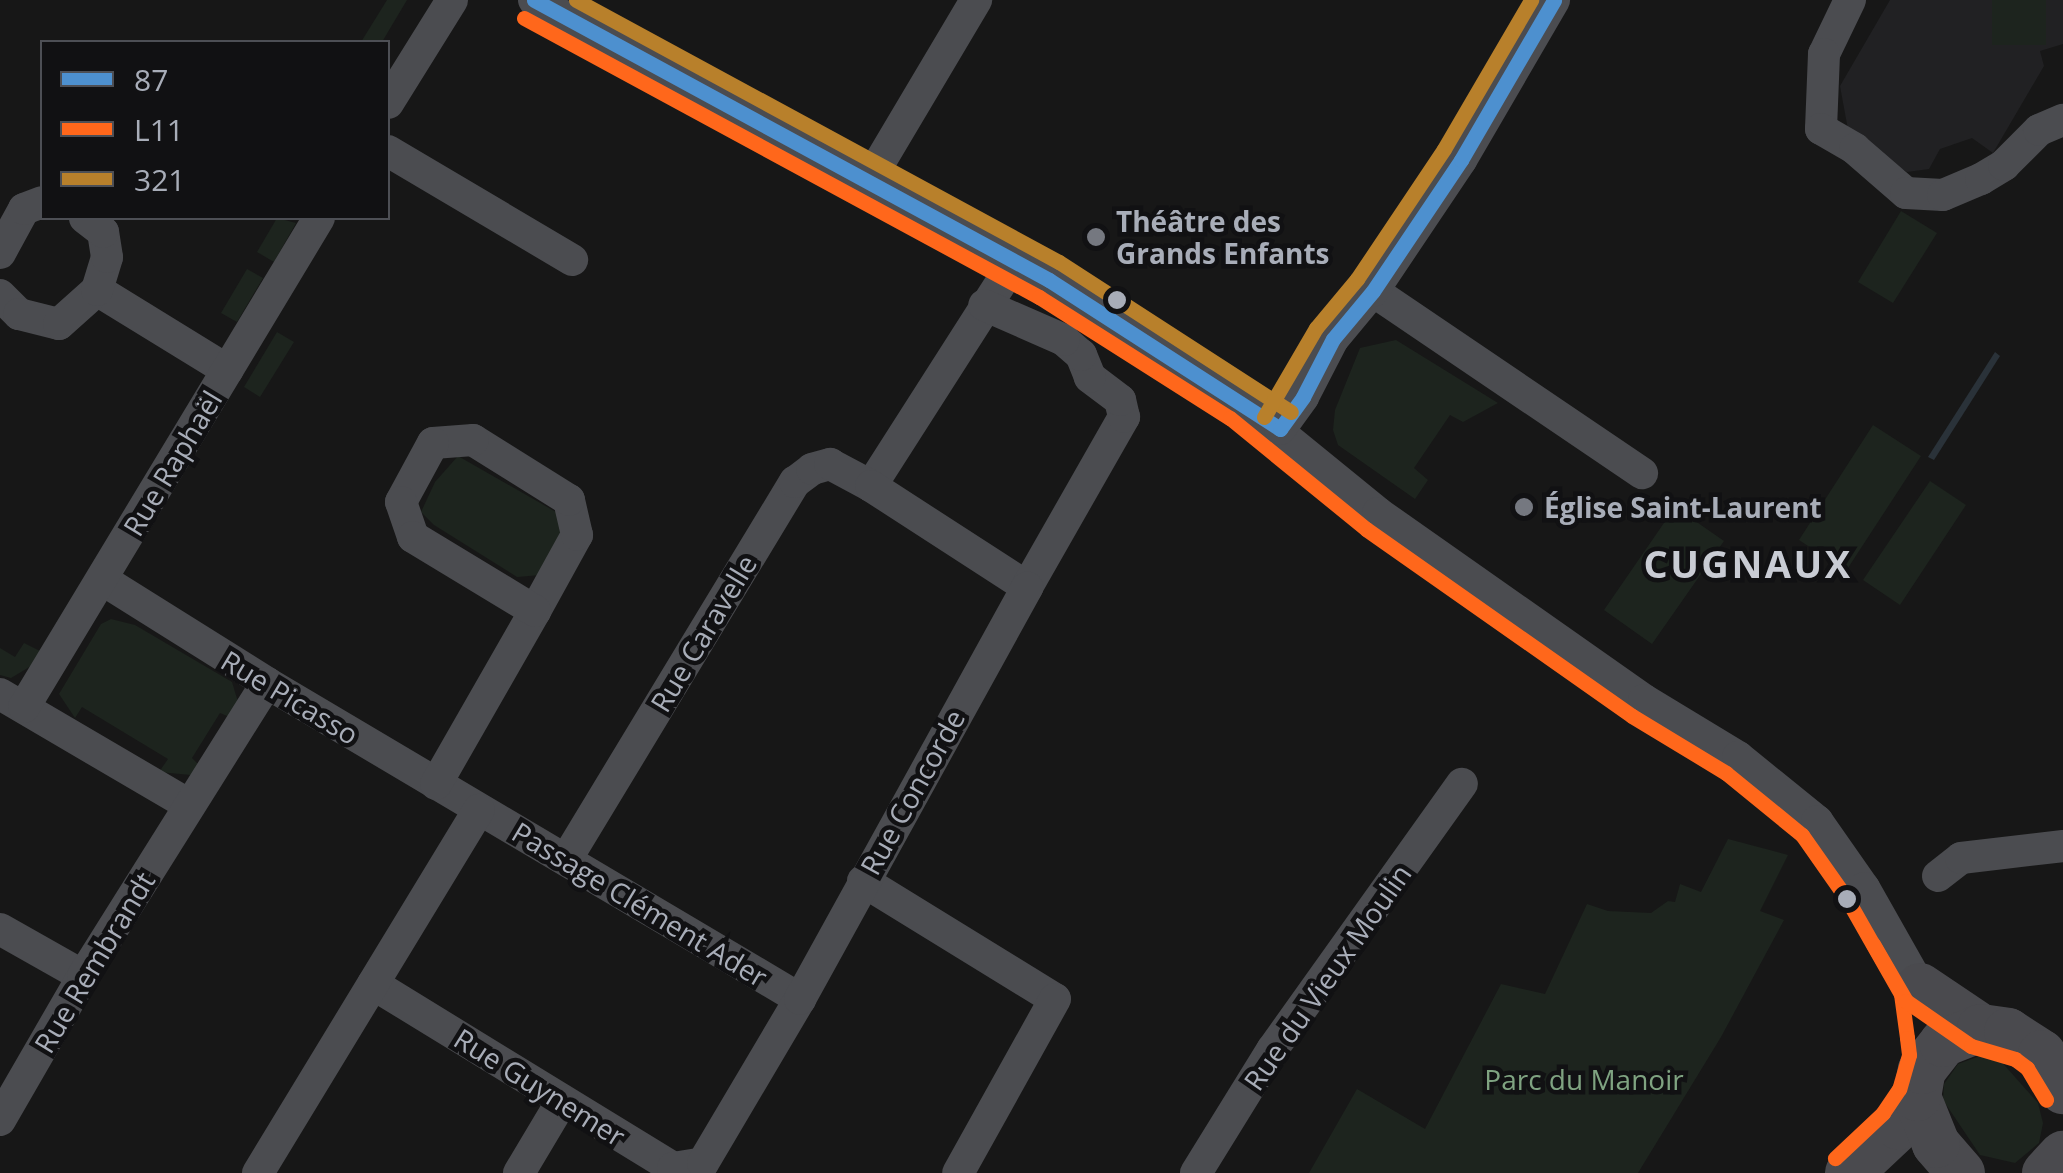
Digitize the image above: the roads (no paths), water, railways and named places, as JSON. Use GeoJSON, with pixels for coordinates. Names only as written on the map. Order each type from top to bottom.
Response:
{"type":"FeatureCollection","features":[{"type":"Feature","properties":{"kind":"main road"},"geometry":{"type":"LineString","coordinates":[[1920,987],[1981,1028]]}},
{"type":"Feature","properties":{"kind":"main road"},"geometry":{"type":"LineString","coordinates":[[1849,1173],[1903,1161],[1954,1166],[1923,1077],[1920,987]]}},
{"type":"Feature","properties":{"kind":"main road"},"geometry":{"type":"LineString","coordinates":[[1849,1173],[1899,1126],[1923,1077],[1951,1037],[1981,1028],[2008,1032],[2056,1067]]}},
{"type":"Feature","properties":{"kind":"main road"},"geometry":{"type":"LineString","coordinates":[[2046,1173],[2063,1156]]}},
{"type":"Feature","properties":{"kind":"street"},"geometry":{"type":"LineString","coordinates":[[390,100],[452,0]]}},
{"type":"Feature","properties":{"kind":"street"},"geometry":{"type":"LineString","coordinates":[[534,0],[1015,261],[1280,429],[1378,513],[1644,700],[1738,756],[1817,821],[1842,852],[1920,987]]}},
{"type":"Feature","properties":{"kind":"street"},"geometry":{"type":"LineString","coordinates":[[868,182],[976,0]]}},
{"type":"Feature","properties":{"kind":"street"},"geometry":{"type":"LineString","coordinates":[[1280,429],[1304,397],[1333,340],[1373,291],[1461,160],[1554,0]]}},
{"type":"Feature","properties":{"kind":"street"},"geometry":{"type":"LineString","coordinates":[[1850,0],[1824,54],[1821,130],[1855,149],[1906,193],[1943,195],[1981,179],[2040,130],[2063,120]]}},
{"type":"Feature","properties":{"kind":"street"},"geometry":{"type":"LineString","coordinates":[[390,151],[572,260]]}},
{"type":"Feature","properties":{"kind":"street"},"geometry":{"type":"LineString","coordinates":[[0,253],[24,209],[40,203]]}},
{"type":"Feature","properties":{"kind":"street"},"geometry":{"type":"LineString","coordinates":[[0,295],[18,314],[60,324],[97,290],[108,257],[102,232],[87,220]]}},
{"type":"Feature","properties":{"kind":"street","name":"Rue Raphaël"},"geometry":{"type":"LineString","coordinates":[[12,700],[102,580],[318,220]]}},
{"type":"Feature","properties":{"kind":"street"},"geometry":{"type":"LineString","coordinates":[[1015,261],[871,486],[1027,587]]}},
{"type":"Feature","properties":{"kind":"street"},"geometry":{"type":"LineString","coordinates":[[97,290],[227,370]]}},
{"type":"Feature","properties":{"kind":"street"},"geometry":{"type":"LineString","coordinates":[[1373,291],[1642,472]]}},
{"type":"Feature","properties":{"kind":"street","name":"Rue Concorde"},"geometry":{"type":"LineString","coordinates":[[800,999],[1124,417],[1120,400],[1090,377],[1081,354],[1064,340],[984,305]]}},
{"type":"Feature","properties":{"kind":"street"},"geometry":{"type":"LineString","coordinates":[[436,784],[535,611],[577,535],[570,500],[473,440],[433,443],[400,502],[413,536],[535,611]]}},
{"type":"Feature","properties":{"kind":"street","name":"Rue Caravelle"},"geometry":{"type":"LineString","coordinates":[[567,858],[795,482],[830,464],[871,486]]}},
{"type":"Feature","properties":{"kind":"street","name":"Rue Picasso"},"geometry":{"type":"LineString","coordinates":[[102,580],[267,684],[480,810]]}},
{"type":"Feature","properties":{"kind":"street","name":"Rue Rembrandt"},"geometry":{"type":"LineString","coordinates":[[0,1120],[84,976],[267,684]]}},
{"type":"Feature","properties":{"kind":"street"},"geometry":{"type":"LineString","coordinates":[[12,700],[190,806]]}},
{"type":"Feature","properties":{"kind":"street","name":"Rue du Vieux Moulin"},"geometry":{"type":"LineString","coordinates":[[1196,1173],[1272,1050],[1462,784]]}},
{"type":"Feature","properties":{"kind":"street"},"geometry":{"type":"LineString","coordinates":[[258,1173],[480,810]]}},
{"type":"Feature","properties":{"kind":"street","name":"Passage Clément Ader"},"geometry":{"type":"LineString","coordinates":[[480,810],[800,999]]}},
{"type":"Feature","properties":{"kind":"street"},"geometry":{"type":"LineString","coordinates":[[1938,876],[1971,856],[2063,846]]}},
{"type":"Feature","properties":{"kind":"street"},"geometry":{"type":"LineString","coordinates":[[864,881],[1055,999],[958,1173]]}},
{"type":"Feature","properties":{"kind":"street"},"geometry":{"type":"LineString","coordinates":[[0,929],[84,976]]}},
{"type":"Feature","properties":{"kind":"street","name":"Rue Guynemer"},"geometry":{"type":"LineString","coordinates":[[373,984],[673,1168],[703,1164],[800,999]]}},
{"type":"Feature","properties":{"kind":"street"},"geometry":{"type":"LineString","coordinates":[[519,1173],[562,1102]]}},
{"type":"Feature","properties":{"kind":"place","name":"Théâtre des Grands Enfants"},"geometry":{"type":"Point","coordinates":[1096,237]}},
{"type":"Feature","properties":{"kind":"place","name":"Église Saint-Laurent"},"geometry":{"type":"Point","coordinates":[1524,507]}},
{"type":"Feature","properties":{"kind":"district","name":"CUGNAUX"},"geometry":{"type":"Point","coordinates":[1748,564]}},
{"type":"Feature","properties":{"kind":"park label","name":"Parc du Manoir"},"geometry":{"type":"Point","coordinates":[1584,1079]}}]}
